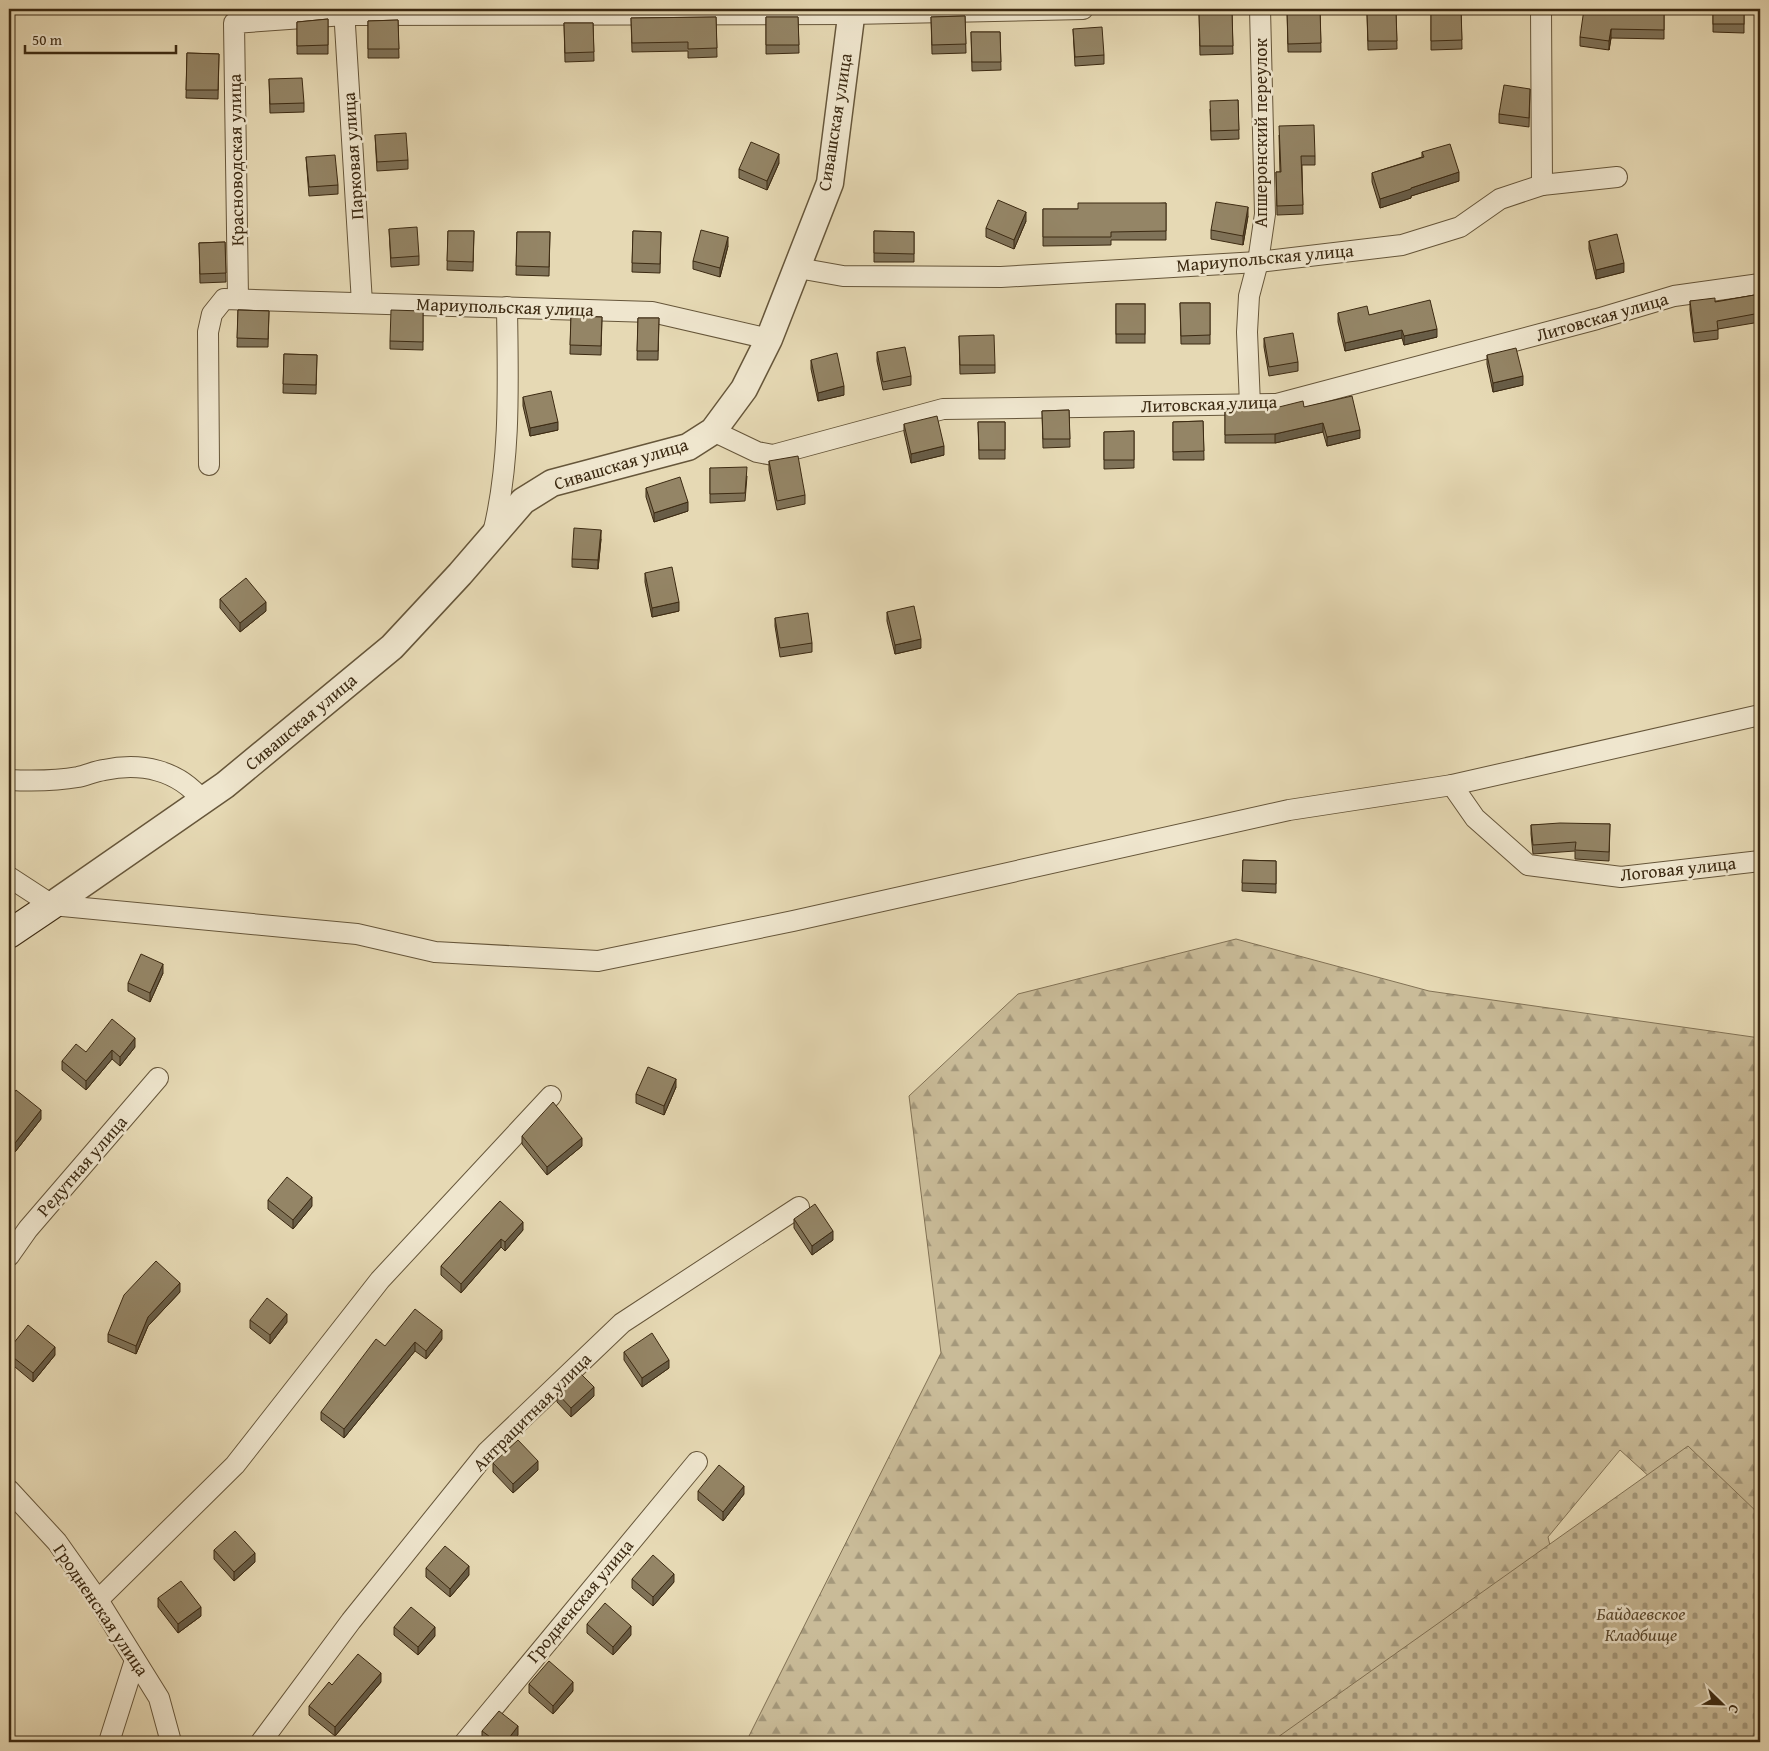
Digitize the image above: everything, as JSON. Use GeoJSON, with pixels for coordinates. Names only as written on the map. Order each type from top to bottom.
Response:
{"type":"FeatureCollection","features":[{"type":"Feature","properties":{"kind":"main road"},"geometry":{"type":"LineString","coordinates":[[9,934],[52,906]]}},
{"type":"Feature","properties":{"kind":"street"},"geometry":{"type":"LineString","coordinates":[[344,12],[1083,9]]}},
{"type":"Feature","properties":{"kind":"street","name":"Апшеронский переулок"},"geometry":{"type":"LineString","coordinates":[[1250,406],[1247,332],[1249,296],[1258,262],[1266,214],[1260,9]]}},
{"type":"Feature","properties":{"kind":"street"},"geometry":{"type":"LineString","coordinates":[[1541,9],[1542,185]]}},
{"type":"Feature","properties":{"kind":"street","name":"Сивашская улица"},"geometry":{"type":"LineString","coordinates":[[52,906],[225,785],[392,647],[460,574],[522,501],[552,483],[688,447],[713,431],[744,389],[769,339],[830,183],[852,11]]}},
{"type":"Feature","properties":{"kind":"street","name":"Красноводская улица"},"geometry":{"type":"LineString","coordinates":[[238,298],[234,23],[344,12]]}},
{"type":"Feature","properties":{"kind":"street","name":"Парковая улица"},"geometry":{"type":"LineString","coordinates":[[344,12],[362,303]]}},
{"type":"Feature","properties":{"kind":"street","name":"Мариупольская улица"},"geometry":{"type":"LineString","coordinates":[[798,268],[852,277],[1001,277],[1258,262],[1402,245],[1460,227],[1500,199],[1542,185],[1617,177]]}},
{"type":"Feature","properties":{"kind":"street","name":"Литовская улица"},"geometry":{"type":"LineString","coordinates":[[713,431],[757,452],[773,455],[943,409],[1250,406],[1277,404],[1597,319],[1674,296],[1760,284]]}},
{"type":"Feature","properties":{"kind":"street"},"geometry":{"type":"LineString","coordinates":[[209,465],[208,332],[212,314],[224,298],[238,298]]}},
{"type":"Feature","properties":{"kind":"street","name":"Мариупольская улица"},"geometry":{"type":"LineString","coordinates":[[238,298],[652,312],[769,339]]}},
{"type":"Feature","properties":{"kind":"street"},"geometry":{"type":"LineString","coordinates":[[493,533],[502,498],[508,375],[507,307]]}},
{"type":"Feature","properties":{"kind":"street"},"geometry":{"type":"LineString","coordinates":[[9,877],[52,906],[357,934],[435,952],[598,961],[793,921],[1289,810],[1452,784],[1760,715]]}},
{"type":"Feature","properties":{"kind":"street"},"geometry":{"type":"LineString","coordinates":[[9,780],[31,781],[78,777],[105,769],[153,768],[190,786],[202,800]]}},
{"type":"Feature","properties":{"kind":"street","name":"Логовая улица"},"geometry":{"type":"LineString","coordinates":[[1452,784],[1475,818],[1528,865],[1621,877],[1760,861]]}},
{"type":"Feature","properties":{"kind":"street","name":"Редутная улица"},"geometry":{"type":"LineString","coordinates":[[9,1256],[18,1227],[158,1078]]}},
{"type":"Feature","properties":{"kind":"street"},"geometry":{"type":"LineString","coordinates":[[98,1600],[235,1465],[380,1280],[551,1096]]}},
{"type":"Feature","properties":{"kind":"street","name":"Антрацитная улица"},"geometry":{"type":"LineString","coordinates":[[261,1742],[351,1621],[487,1452],[622,1323],[799,1207]]}},
{"type":"Feature","properties":{"kind":"street","name":"Гродненская улица"},"geometry":{"type":"LineString","coordinates":[[465,1742],[697,1462]]}},
{"type":"Feature","properties":{"kind":"street","name":"Гродненская улица"},"geometry":{"type":"LineString","coordinates":[[9,1490],[57,1542],[98,1600],[159,1698],[171,1742]]}},
{"type":"Feature","properties":{"kind":"street"},"geometry":{"type":"LineString","coordinates":[[109,1742],[135,1660]]}},
{"type":"Feature","properties":{"kind":"green space"},"geometry":{"type":"Polygon","coordinates":[[[1236,939],[1429,991],[1760,1038],[1760,1713],[1707,1529],[1620,1450],[1548,1537],[1596,1742],[746,1742],[941,1353],[909,1096],[1018,994],[1236,939]]]}},
{"type":"Feature","properties":{"kind":"green space","name":"Байдаевское Кладбище"},"geometry":{"type":"Polygon","coordinates":[[[1688,1446],[1760,1515],[1760,1742],[1271,1742],[1688,1446]]]}},
{"type":"Feature","properties":{"kind":"building"},"geometry":{"type":"Polygon","coordinates":[[[1287,9],[1320,9],[1321,43],[1288,44],[1287,9]]]}},
{"type":"Feature","properties":{"kind":"building"},"geometry":{"type":"Polygon","coordinates":[[[1431,9],[1461,9],[1462,40],[1431,41],[1431,9]]]}},
{"type":"Feature","properties":{"kind":"building"},"geometry":{"type":"Polygon","coordinates":[[[1584,9],[1637,11],[1637,9],[1664,9],[1664,30],[1611,29],[1609,41],[1580,37],[1584,9]]]}},
{"type":"Feature","properties":{"kind":"building"},"geometry":{"type":"Polygon","coordinates":[[[1713,9],[1744,9],[1744,24],[1713,24],[1713,9]]]}},
{"type":"Feature","properties":{"kind":"building"},"geometry":{"type":"Polygon","coordinates":[[[1199,12],[1232,12],[1233,46],[1200,46],[1199,12]]]}},
{"type":"Feature","properties":{"kind":"building"},"geometry":{"type":"Polygon","coordinates":[[[1396,12],[1397,41],[1368,41],[1367,13],[1396,12]]]}},
{"type":"Feature","properties":{"kind":"building"},"geometry":{"type":"Polygon","coordinates":[[[965,16],[966,44],[932,45],[931,17],[965,16]]]}},
{"type":"Feature","properties":{"kind":"building"},"geometry":{"type":"Polygon","coordinates":[[[716,17],[717,48],[688,49],[688,42],[632,43],[631,18],[716,17]]]}},
{"type":"Feature","properties":{"kind":"building"},"geometry":{"type":"Polygon","coordinates":[[[766,17],[798,17],[799,45],[766,45],[766,17]]]}},
{"type":"Feature","properties":{"kind":"building"},"geometry":{"type":"Polygon","coordinates":[[[328,19],[328,45],[297,46],[297,22],[328,19]]]}},
{"type":"Feature","properties":{"kind":"building"},"geometry":{"type":"Polygon","coordinates":[[[398,20],[399,49],[368,49],[368,21],[398,20]]]}},
{"type":"Feature","properties":{"kind":"building"},"geometry":{"type":"Polygon","coordinates":[[[564,23],[593,23],[594,52],[565,53],[564,23]]]}},
{"type":"Feature","properties":{"kind":"building"},"geometry":{"type":"Polygon","coordinates":[[[1102,27],[1104,55],[1075,57],[1073,29],[1102,27]]]}},
{"type":"Feature","properties":{"kind":"building"},"geometry":{"type":"Polygon","coordinates":[[[971,32],[1000,32],[1001,62],[972,62],[971,32]]]}},
{"type":"Feature","properties":{"kind":"building"},"geometry":{"type":"Polygon","coordinates":[[[187,53],[219,54],[218,90],[186,90],[187,53]]]}},
{"type":"Feature","properties":{"kind":"building"},"geometry":{"type":"Polygon","coordinates":[[[302,78],[304,103],[270,104],[269,79],[302,78]]]}},
{"type":"Feature","properties":{"kind":"building"},"geometry":{"type":"Polygon","coordinates":[[[1504,85],[1530,89],[1529,118],[1499,114],[1504,85]]]}},
{"type":"Feature","properties":{"kind":"building"},"geometry":{"type":"Polygon","coordinates":[[[1238,100],[1239,130],[1211,131],[1210,101],[1238,100]]]}},
{"type":"Feature","properties":{"kind":"building"},"geometry":{"type":"Polygon","coordinates":[[[1314,125],[1315,156],[1301,156],[1303,205],[1277,206],[1276,172],[1281,172],[1279,126],[1314,125]]]}},
{"type":"Feature","properties":{"kind":"building"},"geometry":{"type":"Polygon","coordinates":[[[406,133],[408,160],[377,162],[375,135],[406,133]]]}},
{"type":"Feature","properties":{"kind":"building"},"geometry":{"type":"Polygon","coordinates":[[[751,142],[779,154],[767,181],[739,169],[751,142]]]}},
{"type":"Feature","properties":{"kind":"building"},"geometry":{"type":"Polygon","coordinates":[[[1450,144],[1459,172],[1380,199],[1372,173],[1424,157],[1422,152],[1450,144]]]}},
{"type":"Feature","properties":{"kind":"building"},"geometry":{"type":"Polygon","coordinates":[[[335,155],[338,185],[309,187],[306,157],[335,155]]]}},
{"type":"Feature","properties":{"kind":"building"},"geometry":{"type":"Polygon","coordinates":[[[998,200],[1026,212],[1014,240],[986,228],[998,200]]]}},
{"type":"Feature","properties":{"kind":"building"},"geometry":{"type":"Polygon","coordinates":[[[1216,202],[1248,207],[1243,236],[1211,230],[1216,202]]]}},
{"type":"Feature","properties":{"kind":"building"},"geometry":{"type":"Polygon","coordinates":[[[1078,203],[1166,203],[1166,231],[1111,232],[1111,237],[1043,237],[1043,209],[1078,209],[1078,203]]]}},
{"type":"Feature","properties":{"kind":"building"},"geometry":{"type":"Polygon","coordinates":[[[417,227],[419,256],[391,258],[389,229],[417,227]]]}},
{"type":"Feature","properties":{"kind":"building"},"geometry":{"type":"Polygon","coordinates":[[[701,230],[728,237],[720,268],[693,261],[701,230]]]}},
{"type":"Feature","properties":{"kind":"building"},"geometry":{"type":"Polygon","coordinates":[[[448,231],[474,231],[473,262],[447,261],[448,231]]]}},
{"type":"Feature","properties":{"kind":"building"},"geometry":{"type":"Polygon","coordinates":[[[633,231],[661,232],[660,264],[632,263],[633,231]]]}},
{"type":"Feature","properties":{"kind":"building"},"geometry":{"type":"Polygon","coordinates":[[[874,231],[914,232],[914,254],[874,253],[874,231]]]}},
{"type":"Feature","properties":{"kind":"building"},"geometry":{"type":"Polygon","coordinates":[[[517,232],[550,232],[549,267],[516,266],[517,232]]]}},
{"type":"Feature","properties":{"kind":"building"},"geometry":{"type":"Polygon","coordinates":[[[1617,234],[1624,263],[1596,270],[1589,241],[1617,234]]]}},
{"type":"Feature","properties":{"kind":"building"},"geometry":{"type":"Polygon","coordinates":[[[225,242],[226,273],[200,274],[199,243],[225,242]]]}},
{"type":"Feature","properties":{"kind":"building"},"geometry":{"type":"Polygon","coordinates":[[[1760,294],[1760,313],[1717,321],[1718,330],[1694,333],[1690,301],[1715,298],[1715,302],[1760,294]]]}},
{"type":"Feature","properties":{"kind":"building"},"geometry":{"type":"Polygon","coordinates":[[[1430,300],[1437,329],[1404,336],[1402,330],[1345,343],[1338,313],[1367,306],[1369,315],[1430,300]]]}},
{"type":"Feature","properties":{"kind":"building"},"geometry":{"type":"Polygon","coordinates":[[[1180,303],[1210,303],[1210,335],[1181,336],[1180,303]]]}},
{"type":"Feature","properties":{"kind":"building"},"geometry":{"type":"Polygon","coordinates":[[[1116,304],[1145,304],[1145,334],[1116,334],[1116,304]]]}},
{"type":"Feature","properties":{"kind":"building"},"geometry":{"type":"Polygon","coordinates":[[[238,310],[269,311],[268,339],[237,338],[238,310]]]}},
{"type":"Feature","properties":{"kind":"building"},"geometry":{"type":"Polygon","coordinates":[[[391,310],[423,311],[423,342],[390,341],[391,310]]]}},
{"type":"Feature","properties":{"kind":"building"},"geometry":{"type":"Polygon","coordinates":[[[571,316],[602,317],[601,346],[570,345],[571,316]]]}},
{"type":"Feature","properties":{"kind":"building"},"geometry":{"type":"Polygon","coordinates":[[[638,318],[659,318],[658,351],[637,351],[638,318]]]}},
{"type":"Feature","properties":{"kind":"building"},"geometry":{"type":"Polygon","coordinates":[[[1293,333],[1298,362],[1269,367],[1264,338],[1293,333]]]}},
{"type":"Feature","properties":{"kind":"building"},"geometry":{"type":"Polygon","coordinates":[[[994,335],[995,365],[960,365],[959,336],[994,335]]]}},
{"type":"Feature","properties":{"kind":"building"},"geometry":{"type":"Polygon","coordinates":[[[905,347],[911,376],[883,382],[877,352],[905,347]]]}},
{"type":"Feature","properties":{"kind":"building"},"geometry":{"type":"Polygon","coordinates":[[[1516,348],[1523,376],[1493,383],[1487,355],[1516,348]]]}},
{"type":"Feature","properties":{"kind":"building"},"geometry":{"type":"Polygon","coordinates":[[[837,353],[844,386],[818,393],[811,360],[837,353]]]}},
{"type":"Feature","properties":{"kind":"building"},"geometry":{"type":"Polygon","coordinates":[[[284,354],[317,355],[316,385],[283,384],[284,354]]]}},
{"type":"Feature","properties":{"kind":"building"},"geometry":{"type":"Polygon","coordinates":[[[551,391],[558,422],[530,428],[523,397],[551,391]]]}},
{"type":"Feature","properties":{"kind":"building"},"geometry":{"type":"Polygon","coordinates":[[[1352,396],[1360,430],[1327,437],[1323,423],[1275,434],[1225,435],[1225,409],[1275,408],[1303,401],[1304,407],[1352,396]]]}},
{"type":"Feature","properties":{"kind":"building"},"geometry":{"type":"Polygon","coordinates":[[[1069,410],[1070,439],[1043,439],[1042,411],[1069,410]]]}},
{"type":"Feature","properties":{"kind":"building"},"geometry":{"type":"Polygon","coordinates":[[[937,416],[944,446],[911,454],[904,424],[937,416]]]}},
{"type":"Feature","properties":{"kind":"building"},"geometry":{"type":"Polygon","coordinates":[[[1203,421],[1204,451],[1173,452],[1173,422],[1203,421]]]}},
{"type":"Feature","properties":{"kind":"building"},"geometry":{"type":"Polygon","coordinates":[[[978,422],[1005,422],[1005,450],[979,450],[978,422]]]}},
{"type":"Feature","properties":{"kind":"building"},"geometry":{"type":"Polygon","coordinates":[[[1134,431],[1134,460],[1104,460],[1104,432],[1134,431]]]}},
{"type":"Feature","properties":{"kind":"building"},"geometry":{"type":"Polygon","coordinates":[[[798,456],[805,495],[777,501],[769,461],[798,456]]]}},
{"type":"Feature","properties":{"kind":"building"},"geometry":{"type":"Polygon","coordinates":[[[747,467],[745,493],[710,494],[710,468],[747,467]]]}},
{"type":"Feature","properties":{"kind":"building"},"geometry":{"type":"Polygon","coordinates":[[[680,477],[688,502],[654,513],[646,488],[680,477]]]}},
{"type":"Feature","properties":{"kind":"building"},"geometry":{"type":"Polygon","coordinates":[[[574,528],[601,530],[598,560],[572,559],[574,528]]]}},
{"type":"Feature","properties":{"kind":"building"},"geometry":{"type":"Polygon","coordinates":[[[672,567],[679,602],[652,608],[645,573],[672,567]]]}},
{"type":"Feature","properties":{"kind":"building"},"geometry":{"type":"Polygon","coordinates":[[[246,578],[266,602],[240,623],[220,599],[246,578]]]}},
{"type":"Feature","properties":{"kind":"building"},"geometry":{"type":"Polygon","coordinates":[[[914,606],[921,639],[895,645],[887,612],[914,606]]]}},
{"type":"Feature","properties":{"kind":"building"},"geometry":{"type":"Polygon","coordinates":[[[808,613],[812,643],[780,648],[775,618],[808,613]]]}},
{"type":"Feature","properties":{"kind":"building"},"geometry":{"type":"Polygon","coordinates":[[[1560,823],[1610,824],[1609,852],[1575,850],[1576,842],[1533,845],[1531,825],[1560,823]]]}},
{"type":"Feature","properties":{"kind":"building"},"geometry":{"type":"Polygon","coordinates":[[[1243,860],[1276,861],[1276,884],[1242,883],[1243,860]]]}},
{"type":"Feature","properties":{"kind":"building"},"geometry":{"type":"Polygon","coordinates":[[[141,954],[163,964],[150,993],[128,983],[141,954]]]}},
{"type":"Feature","properties":{"kind":"building"},"geometry":{"type":"Polygon","coordinates":[[[112,1019],[135,1038],[120,1057],[112,1050],[86,1081],[62,1061],[76,1044],[86,1052],[112,1019]]]}},
{"type":"Feature","properties":{"kind":"building"},"geometry":{"type":"Polygon","coordinates":[[[648,1067],[676,1079],[664,1106],[636,1094],[648,1067]]]}},
{"type":"Feature","properties":{"kind":"building"},"geometry":{"type":"Polygon","coordinates":[[[16,1090],[41,1110],[15,1143],[9,1138],[9,1100],[16,1090]]]}},
{"type":"Feature","properties":{"kind":"building"},"geometry":{"type":"Polygon","coordinates":[[[553,1102],[582,1138],[547,1167],[522,1136],[553,1102]]]}},
{"type":"Feature","properties":{"kind":"building"},"geometry":{"type":"Polygon","coordinates":[[[287,1177],[312,1197],[293,1220],[268,1200],[287,1177]]]}},
{"type":"Feature","properties":{"kind":"building"},"geometry":{"type":"Polygon","coordinates":[[[500,1201],[523,1222],[505,1242],[501,1239],[461,1284],[441,1266],[500,1201]]]}},
{"type":"Feature","properties":{"kind":"building"},"geometry":{"type":"Polygon","coordinates":[[[815,1204],[833,1231],[812,1246],[794,1219],[815,1204]]]}},
{"type":"Feature","properties":{"kind":"building"},"geometry":{"type":"Polygon","coordinates":[[[156,1261],[180,1283],[148,1317],[136,1346],[108,1334],[124,1295],[156,1261]]]}},
{"type":"Feature","properties":{"kind":"building"},"geometry":{"type":"Polygon","coordinates":[[[267,1298],[287,1314],[270,1335],[250,1320],[267,1298]]]}},
{"type":"Feature","properties":{"kind":"building"},"geometry":{"type":"Polygon","coordinates":[[[415,1309],[442,1330],[426,1351],[415,1342],[344,1429],[321,1412],[376,1339],[385,1346],[415,1309]]]}},
{"type":"Feature","properties":{"kind":"building"},"geometry":{"type":"Polygon","coordinates":[[[28,1325],[55,1347],[33,1373],[9,1354],[9,1349],[28,1325]]]}},
{"type":"Feature","properties":{"kind":"building"},"geometry":{"type":"Polygon","coordinates":[[[652,1333],[669,1360],[642,1378],[624,1352],[652,1333]]]}},
{"type":"Feature","properties":{"kind":"building"},"geometry":{"type":"Polygon","coordinates":[[[579,1372],[594,1387],[571,1408],[557,1393],[579,1372]]]}},
{"type":"Feature","properties":{"kind":"building"},"geometry":{"type":"Polygon","coordinates":[[[518,1440],[538,1461],[513,1484],[493,1463],[518,1440]]]}},
{"type":"Feature","properties":{"kind":"building"},"geometry":{"type":"Polygon","coordinates":[[[719,1465],[744,1486],[723,1512],[698,1491],[719,1465]]]}},
{"type":"Feature","properties":{"kind":"building"},"geometry":{"type":"Polygon","coordinates":[[[235,1531],[255,1553],[234,1572],[214,1550],[235,1531]]]}},
{"type":"Feature","properties":{"kind":"building"},"geometry":{"type":"Polygon","coordinates":[[[445,1546],[469,1566],[450,1589],[426,1568],[445,1546]]]}},
{"type":"Feature","properties":{"kind":"building"},"geometry":{"type":"Polygon","coordinates":[[[653,1555],[674,1574],[653,1597],[632,1579],[653,1555]]]}},
{"type":"Feature","properties":{"kind":"building"},"geometry":{"type":"Polygon","coordinates":[[[181,1581],[201,1607],[178,1624],[158,1598],[181,1581]]]}},
{"type":"Feature","properties":{"kind":"building"},"geometry":{"type":"Polygon","coordinates":[[[605,1603],[631,1626],[613,1647],[587,1624],[605,1603]]]}},
{"type":"Feature","properties":{"kind":"building"},"geometry":{"type":"Polygon","coordinates":[[[411,1607],[435,1627],[418,1647],[394,1627],[411,1607]]]}},
{"type":"Feature","properties":{"kind":"building"},"geometry":{"type":"Polygon","coordinates":[[[358,1654],[381,1673],[335,1727],[309,1706],[329,1682],[332,1685],[358,1654]]]}},
{"type":"Feature","properties":{"kind":"building"},"geometry":{"type":"Polygon","coordinates":[[[549,1661],[573,1682],[553,1706],[529,1684],[549,1661]]]}},
{"type":"Feature","properties":{"kind":"building"},"geometry":{"type":"Polygon","coordinates":[[[499,1711],[518,1726],[506,1742],[497,1742],[482,1731],[499,1711]]]}},
{"type":"Feature","properties":{"kind":"building"},"geometry":{"type":"Polygon","coordinates":[[[290,1738],[295,1742],[286,1742],[290,1738]]]}}]}
